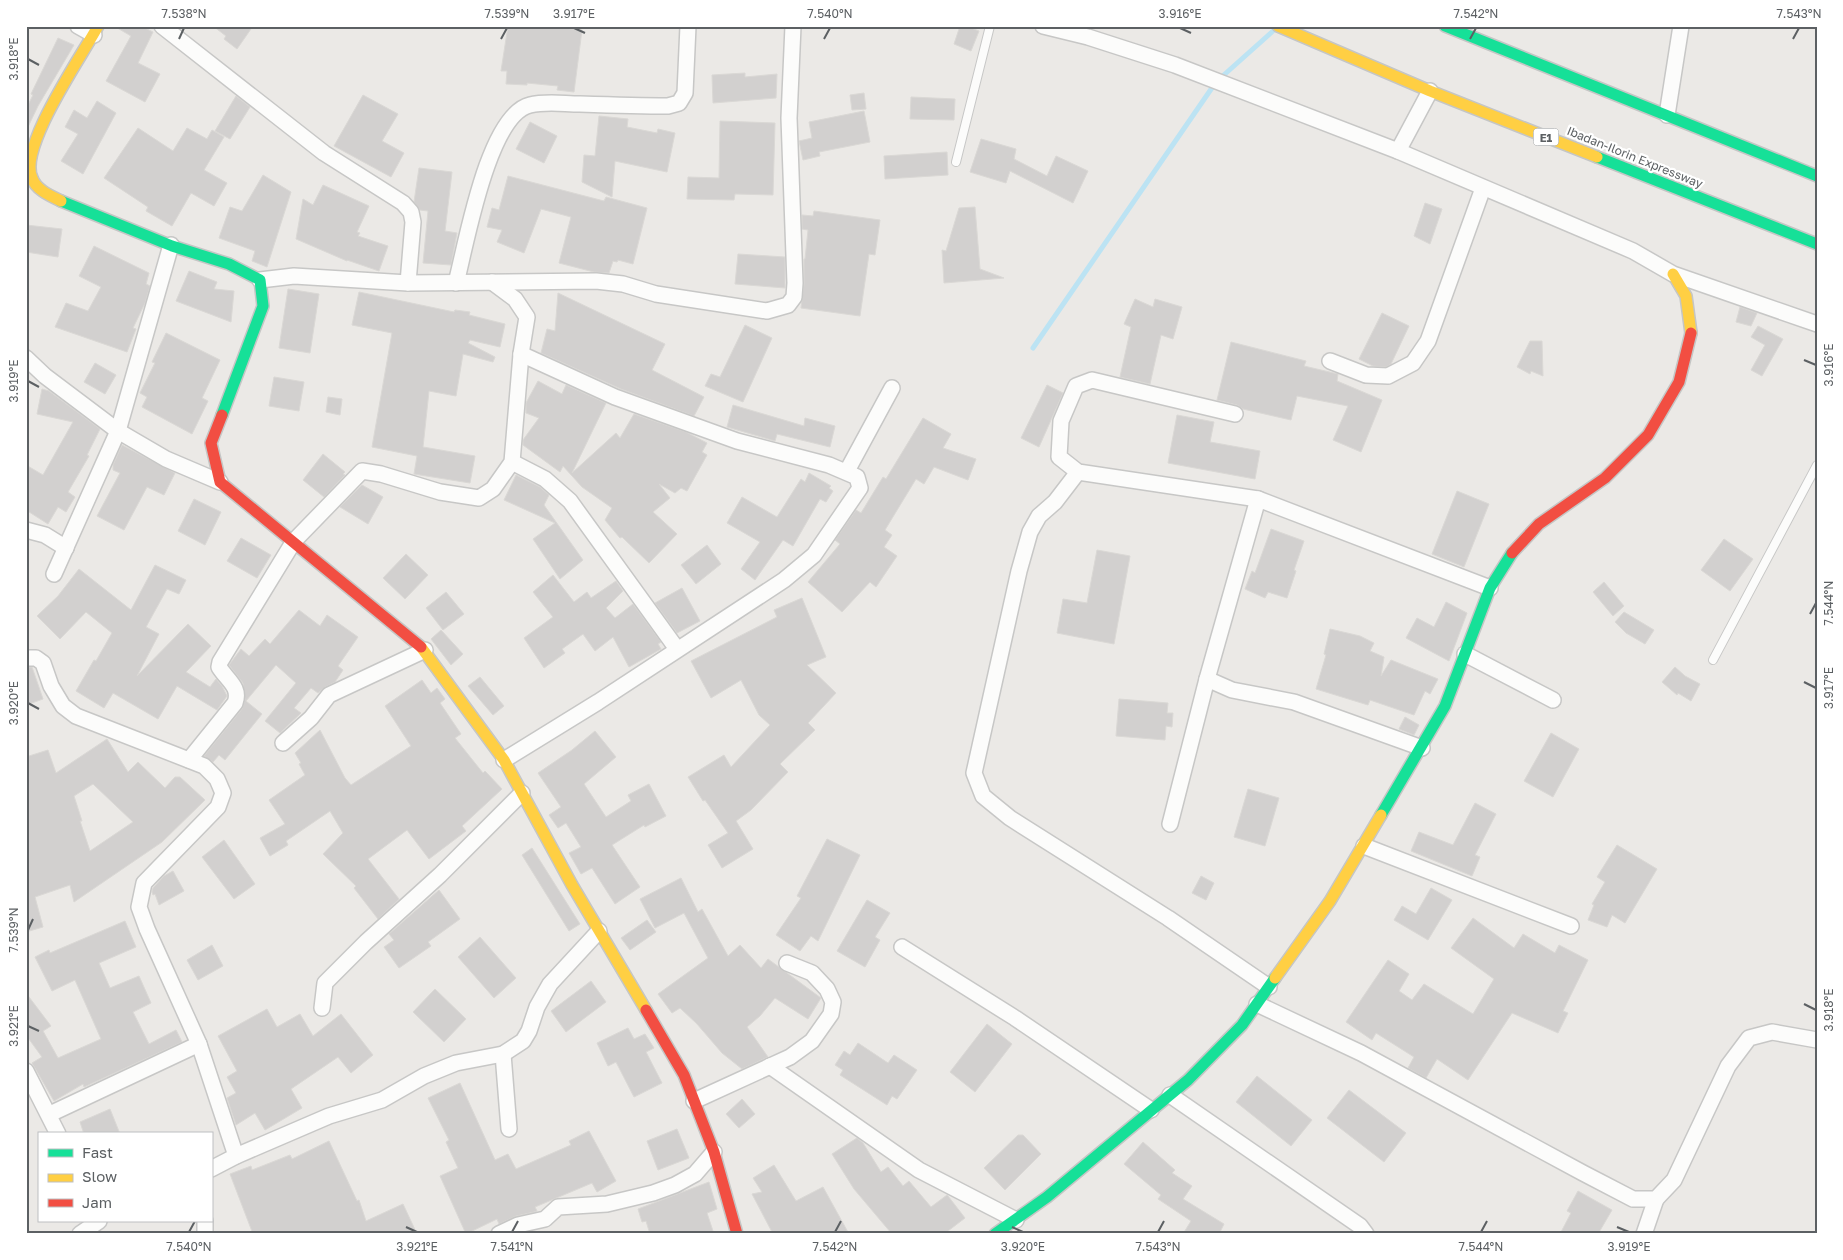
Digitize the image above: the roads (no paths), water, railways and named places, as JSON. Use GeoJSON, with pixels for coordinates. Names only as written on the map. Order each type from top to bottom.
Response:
{"type":"FeatureCollection","features":[{"type":"Feature","properties":{"kind":"main road","name":"Ibadan-Ilorin Expressway"},"geometry":{"type":"LineString","coordinates":[[1278,26],[1430,91],[1817,244]]}},
{"type":"Feature","properties":{"kind":"main road"},"geometry":{"type":"LineString","coordinates":[[1445,26],[1817,176]]}},
{"type":"Feature","properties":{"kind":"main road"},"geometry":{"type":"LineString","coordinates":[[96,31],[52,104],[41,131],[28,177],[38,187],[69,205],[171,245],[251,273],[260,280],[263,306],[211,443],[220,482],[426,650],[504,760],[572,885],[684,1076],[714,1152],[737,1234]]}},
{"type":"Feature","properties":{"kind":"main road"},"geometry":{"type":"LineString","coordinates":[[995,1234],[1048,1197],[1188,1080],[1242,1025],[1257,1004],[1330,900],[1422,748],[1445,706],[1490,588],[1512,554],[1538,524],[1605,478],[1648,435],[1679,382],[1691,334],[1686,296],[1673,274]]}},
{"type":"Feature","properties":{"kind":"street"},"geometry":{"type":"LineString","coordinates":[[78,26],[96,31]]}},
{"type":"Feature","properties":{"kind":"street"},"geometry":{"type":"LineString","coordinates":[[162,26],[324,153],[403,203],[412,212],[413,222],[408,283]]}},
{"type":"Feature","properties":{"kind":"street"},"geometry":{"type":"LineString","coordinates":[[456,283],[486,163],[507,123],[513,116],[521,109],[538,104],[668,106],[679,103],[686,92],[688,26]]}},
{"type":"Feature","properties":{"kind":"street"},"geometry":{"type":"LineString","coordinates":[[260,280],[294,276],[408,283],[596,281],[623,284],[656,294],[767,311],[788,305],[794,297],[789,118],[793,26]]}},
{"type":"Feature","properties":{"kind":"street"},"geometry":{"type":"LineString","coordinates":[[1043,26],[1088,36],[1175,65],[1398,151],[1633,251],[1673,274],[1817,324]]}},
{"type":"Feature","properties":{"kind":"street"},"geometry":{"type":"LineString","coordinates":[[1667,115],[1681,26]]}},
{"type":"Feature","properties":{"kind":"street"},"geometry":{"type":"LineString","coordinates":[[1398,151],[1430,91]]}},
{"type":"Feature","properties":{"kind":"street"},"geometry":{"type":"LineString","coordinates":[[1330,361],[1366,375],[1388,376],[1413,363],[1428,340],[1483,188]]}},
{"type":"Feature","properties":{"kind":"street"},"geometry":{"type":"LineString","coordinates":[[54,574],[118,431],[171,245]]}},
{"type":"Feature","properties":{"kind":"street"},"geometry":{"type":"LineString","coordinates":[[189,760],[234,703],[237,696],[236,690],[220,670],[220,662],[294,541],[362,471],[381,474],[440,492],[479,498],[493,489],[512,462],[521,354],[527,317],[515,299],[492,282]]}},
{"type":"Feature","properties":{"kind":"street"},"geometry":{"type":"LineString","coordinates":[[504,760],[598,702],[784,580],[814,555],[860,488],[857,477],[847,471],[737,441],[615,397],[521,354]]}},
{"type":"Feature","properties":{"kind":"street"},"geometry":{"type":"LineString","coordinates":[[26,358],[45,376],[118,431],[166,460],[220,482]]}},
{"type":"Feature","properties":{"kind":"street"},"geometry":{"type":"LineString","coordinates":[[1235,414],[1092,380],[1076,386],[1061,420],[1058,457],[1078,472],[1258,499],[1490,588]]}},
{"type":"Feature","properties":{"kind":"street"},"geometry":{"type":"LineString","coordinates":[[847,471],[892,388]]}},
{"type":"Feature","properties":{"kind":"street"},"geometry":{"type":"LineString","coordinates":[[512,462],[545,479],[570,501],[677,649]]}},
{"type":"Feature","properties":{"kind":"street"},"geometry":{"type":"LineString","coordinates":[[1078,472],[1055,502],[1039,516],[1030,532],[1019,571],[974,773],[983,796],[1010,818],[1168,918],[1269,987]]}},
{"type":"Feature","properties":{"kind":"street"},"geometry":{"type":"LineString","coordinates":[[1170,824],[1207,679],[1258,499]]}},
{"type":"Feature","properties":{"kind":"street"},"geometry":{"type":"LineString","coordinates":[[26,530],[45,535],[66,548]]}},
{"type":"Feature","properties":{"kind":"street"},"geometry":{"type":"LineString","coordinates":[[283,743],[310,718],[329,695],[426,650]]}},
{"type":"Feature","properties":{"kind":"street"},"geometry":{"type":"LineString","coordinates":[[1465,654],[1553,700]]}},
{"type":"Feature","properties":{"kind":"street"},"geometry":{"type":"LineString","coordinates":[[26,658],[36,658],[43,663],[51,686],[62,706],[76,716],[204,766],[217,779],[223,793],[218,807],[144,883],[139,907],[199,1044],[236,1156]]}},
{"type":"Feature","properties":{"kind":"street"},"geometry":{"type":"LineString","coordinates":[[1207,679],[1232,690],[1294,702],[1422,748]]}},
{"type":"Feature","properties":{"kind":"street"},"geometry":{"type":"LineString","coordinates":[[322,1008],[325,982],[440,875],[522,793]]}},
{"type":"Feature","properties":{"kind":"street"},"geometry":{"type":"LineString","coordinates":[[1364,846],[1571,926]]}},
{"type":"Feature","properties":{"kind":"street"},"geometry":{"type":"LineString","coordinates":[[212,1168],[236,1156],[329,1116],[382,1100],[424,1076],[456,1063],[503,1054],[523,1042],[537,1007],[550,984],[599,931]]}},
{"type":"Feature","properties":{"kind":"street"},"geometry":{"type":"LineString","coordinates":[[902,946],[1015,1018],[1151,1110]]}},
{"type":"Feature","properties":{"kind":"street"},"geometry":{"type":"LineString","coordinates":[[694,1101],[790,1057],[812,1042],[831,1014],[833,1002],[827,989],[812,974],[787,963]]}},
{"type":"Feature","properties":{"kind":"street"},"geometry":{"type":"LineString","coordinates":[[1257,1004],[1362,1053],[1634,1199],[1656,1199]]}},
{"type":"Feature","properties":{"kind":"street"},"geometry":{"type":"LineString","coordinates":[[1644,1234],[1656,1199],[1674,1180],[1728,1066],[1749,1038],[1772,1032],[1817,1040]]}},
{"type":"Feature","properties":{"kind":"street"},"geometry":{"type":"LineString","coordinates":[[50,1114],[199,1044]]}},
{"type":"Feature","properties":{"kind":"street"},"geometry":{"type":"LineString","coordinates":[[503,1054],[509,1130]]}},
{"type":"Feature","properties":{"kind":"street"},"geometry":{"type":"LineString","coordinates":[[770,1066],[919,1170],[1016,1220]]}},
{"type":"Feature","properties":{"kind":"street"},"geometry":{"type":"LineString","coordinates":[[26,1071],[32,1095],[50,1114],[57,1132]]}},
{"type":"Feature","properties":{"kind":"street"},"geometry":{"type":"LineString","coordinates":[[1170,1094],[1360,1226],[1366,1234]]}},
{"type":"Feature","properties":{"kind":"street"},"geometry":{"type":"LineString","coordinates":[[499,1234],[518,1225],[545,1219],[558,1207],[607,1204],[661,1191],[695,1174],[714,1152]]}},
{"type":"Feature","properties":{"kind":"street"},"geometry":{"type":"LineString","coordinates":[[80,1234],[97,1222]]}},
{"type":"Feature","properties":{"kind":"lane"},"geometry":{"type":"LineString","coordinates":[[956,162],[990,26]]}},
{"type":"Feature","properties":{"kind":"lane"},"geometry":{"type":"LineString","coordinates":[[1713,660],[1817,465]]}},
{"type":"Feature","properties":{"kind":"waterway"},"geometry":{"type":"LineString","coordinates":[[1033,348],[1216,82],[1273,31]]}}]}
